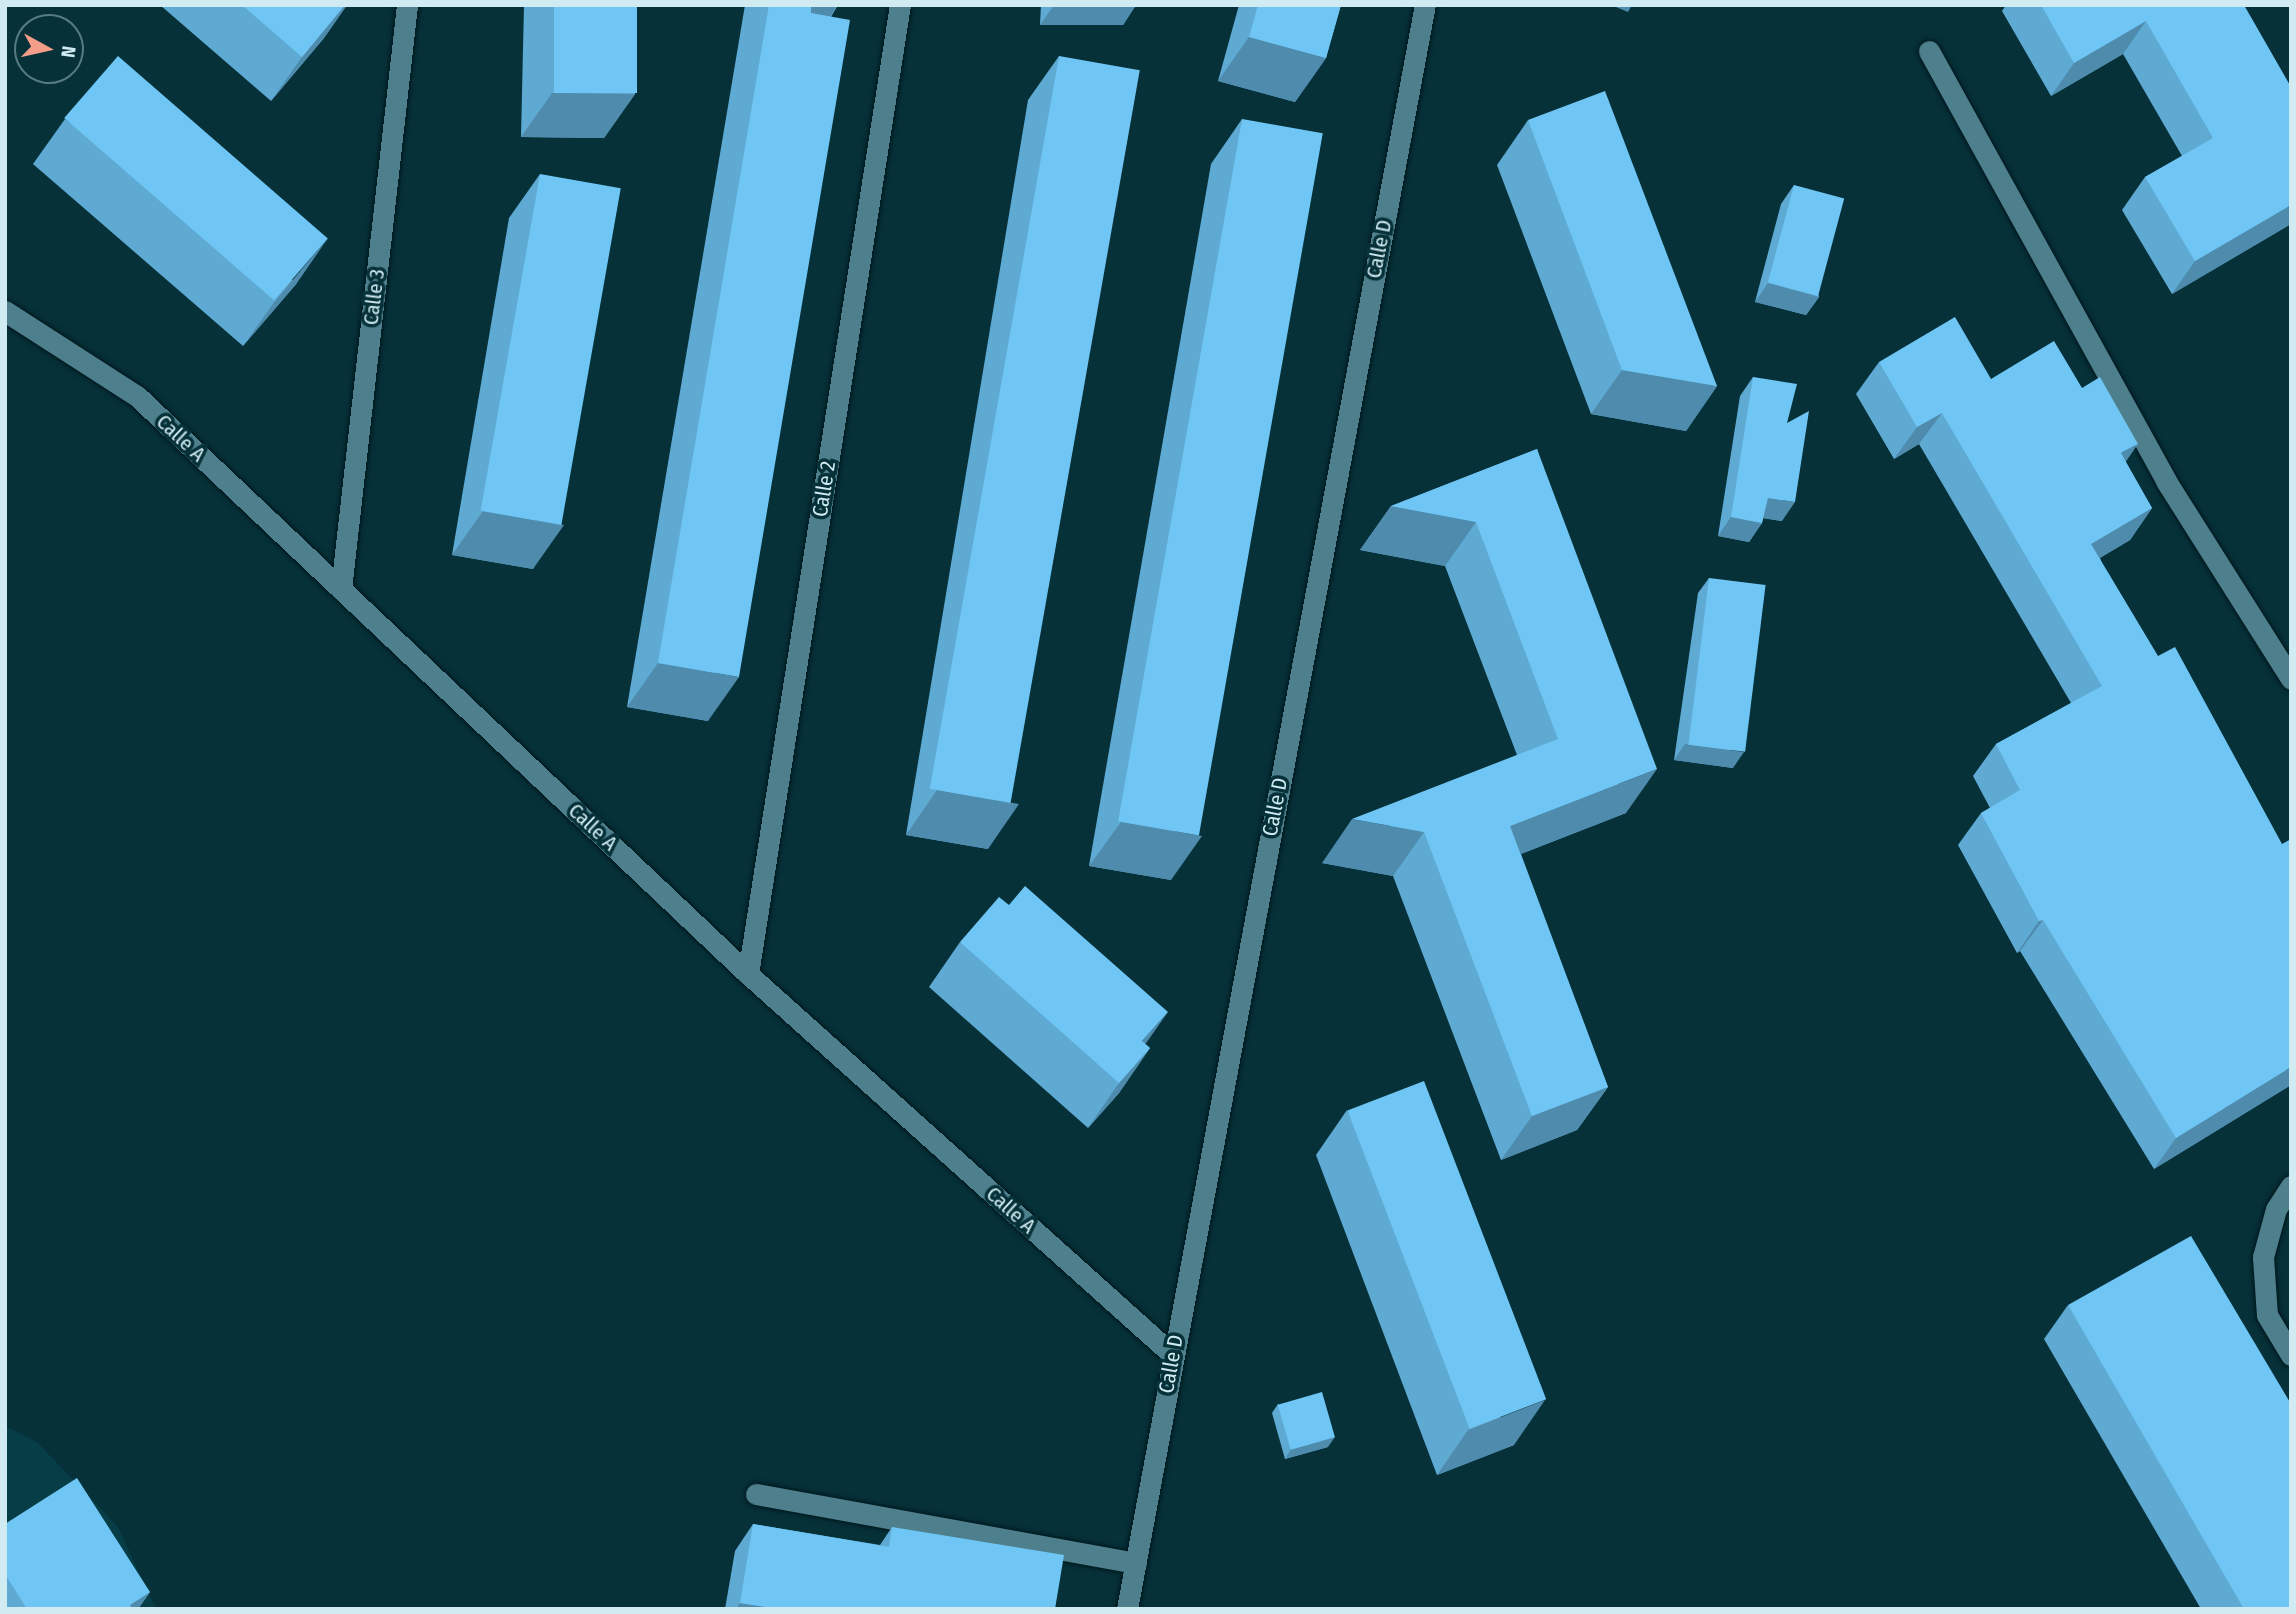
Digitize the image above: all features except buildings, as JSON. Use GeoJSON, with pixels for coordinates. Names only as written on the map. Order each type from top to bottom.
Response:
{"type":"FeatureCollection","features":[{"type":"Feature","properties":{"kind":"street","name":"Calle 3"},"geometry":{"type":"LineString","coordinates":[[341,589],[407,5]]}},
{"type":"Feature","properties":{"kind":"street","name":"Calle 2"},"geometry":{"type":"LineString","coordinates":[[748,974],[900,5]]}},
{"type":"Feature","properties":{"kind":"street","name":"Calle D"},"geometry":{"type":"LineString","coordinates":[[1128,1609],[1425,5]]}},
{"type":"Feature","properties":{"kind":"street"},"geometry":{"type":"LineString","coordinates":[[1929,51],[2166,481],[2291,679]]}},
{"type":"Feature","properties":{"kind":"street","name":"Calle A"},"geometry":{"type":"LineString","coordinates":[[5,311],[137,396],[748,974],[1173,1355]]}},
{"type":"Feature","properties":{"kind":"street"},"geometry":{"type":"LineString","coordinates":[[2291,1186],[2276,1209],[2263,1257],[2267,1315],[2291,1355]]}},
{"type":"Feature","properties":{"kind":"street"},"geometry":{"type":"LineString","coordinates":[[756,1494],[1136,1563]]}},
{"type":"Feature","properties":{"kind":"shaded area"},"geometry":{"type":"Polygon","coordinates":[[[5,1426],[38,1443],[118,1527],[156,1609],[5,1609],[5,1426]]]}}]}
